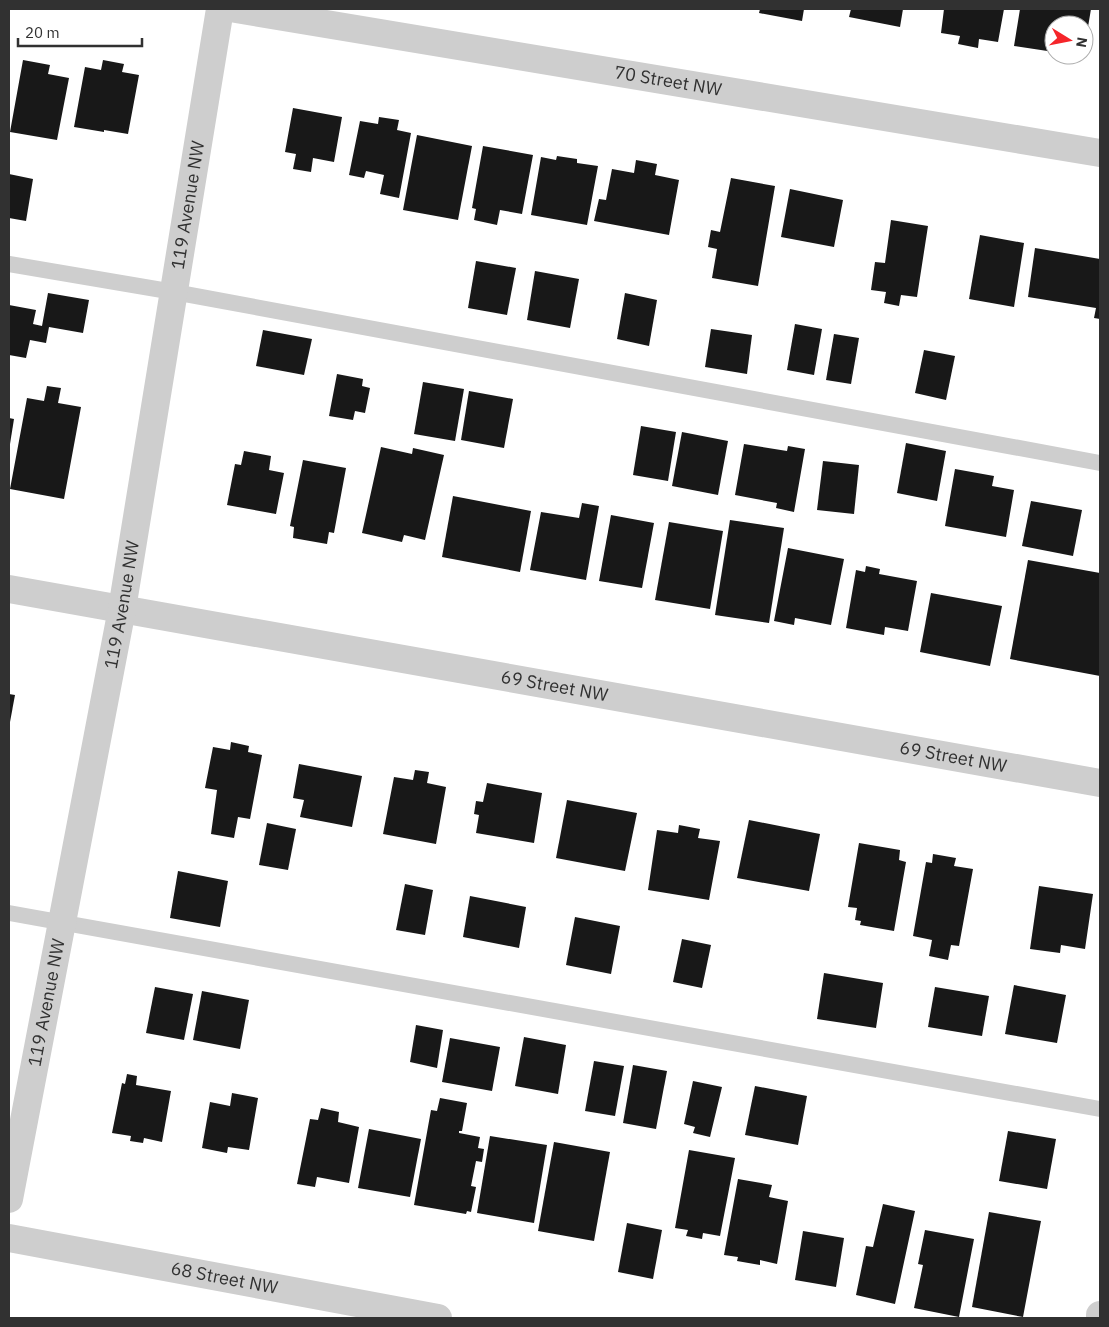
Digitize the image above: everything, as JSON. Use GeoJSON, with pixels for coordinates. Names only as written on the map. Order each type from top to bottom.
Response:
{"type":"FeatureCollection","features":[{"type":"Feature","properties":{"kind":"street","name":"119 Avenue NW"},"geometry":{"type":"LineString","coordinates":[[9,1199],[122,609],[220,9]]}},
{"type":"Feature","properties":{"kind":"street","name":"70 Street NW"},"geometry":{"type":"LineString","coordinates":[[236,9],[1100,153]]}},
{"type":"Feature","properties":{"kind":"street","name":"69 Street NW"},"geometry":{"type":"LineString","coordinates":[[9,589],[1100,783]]}},
{"type":"Feature","properties":{"kind":"street","name":"68 Street NW"},"geometry":{"type":"LineString","coordinates":[[9,1238],[438,1318]]}},
{"type":"Feature","properties":{"kind":"lane"},"geometry":{"type":"LineString","coordinates":[[9,264],[174,292],[1100,462]]}},
{"type":"Feature","properties":{"kind":"lane"},"geometry":{"type":"LineString","coordinates":[[9,913],[1100,1109]]}},
{"type":"Feature","properties":{"kind":"building"},"geometry":{"type":"Polygon","coordinates":[[[760,9],[804,9],[802,21],[759,13],[760,9]]]}},
{"type":"Feature","properties":{"kind":"building"},"geometry":{"type":"Polygon","coordinates":[[[851,9],[903,9],[900,27],[849,17],[851,9]]]}},
{"type":"Feature","properties":{"kind":"building"},"geometry":{"type":"Polygon","coordinates":[[[944,9],[1004,9],[998,42],[979,39],[978,48],[958,44],[960,36],[941,33],[944,9]]]}},
{"type":"Feature","properties":{"kind":"building"},"geometry":{"type":"Polygon","coordinates":[[[1020,9],[1091,9],[1090,15],[1044,15],[1044,50],[1014,46],[1020,9]]]}},
{"type":"Feature","properties":{"kind":"building"},"geometry":{"type":"Polygon","coordinates":[[[23,60],[50,65],[48,74],[69,78],[57,140],[10,132],[23,60]]]}},
{"type":"Feature","properties":{"kind":"building"},"geometry":{"type":"Polygon","coordinates":[[[103,60],[124,64],[122,72],[139,75],[128,134],[74,127],[85,67],[101,70],[103,60]]]}},
{"type":"Feature","properties":{"kind":"building"},"geometry":{"type":"Polygon","coordinates":[[[293,108],[342,117],[334,162],[313,158],[311,172],[293,169],[296,154],[285,152],[293,108]]]}},
{"type":"Feature","properties":{"kind":"building"},"geometry":{"type":"Polygon","coordinates":[[[379,117],[399,120],[397,130],[411,133],[399,198],[380,194],[384,175],[366,171],[364,178],[349,175],[360,121],[378,124],[379,117]]]}},
{"type":"Feature","properties":{"kind":"building"},"geometry":{"type":"Polygon","coordinates":[[[417,135],[472,146],[458,220],[403,210],[417,135]]]}},
{"type":"Feature","properties":{"kind":"building"},"geometry":{"type":"Polygon","coordinates":[[[483,146],[533,155],[522,214],[500,210],[497,225],[474,220],[476,209],[472,208],[483,146]]]}},
{"type":"Feature","properties":{"kind":"building"},"geometry":{"type":"Polygon","coordinates":[[[557,156],[577,159],[577,163],[598,166],[587,225],[531,215],[541,157],[556,160],[557,156]]]}},
{"type":"Feature","properties":{"kind":"building"},"geometry":{"type":"Polygon","coordinates":[[[636,160],[657,164],[655,175],[679,180],[669,235],[594,221],[599,199],[606,200],[612,169],[634,173],[636,160]]]}},
{"type":"Feature","properties":{"kind":"building"},"geometry":{"type":"Polygon","coordinates":[[[9,174],[33,179],[26,221],[9,218],[9,174]]]}},
{"type":"Feature","properties":{"kind":"building"},"geometry":{"type":"Polygon","coordinates":[[[731,178],[775,186],[758,286],[712,278],[717,249],[708,247],[711,230],[720,232],[731,178]]]}},
{"type":"Feature","properties":{"kind":"building"},"geometry":{"type":"Polygon","coordinates":[[[790,189],[843,200],[834,247],[781,237],[790,189]]]}},
{"type":"Feature","properties":{"kind":"building"},"geometry":{"type":"Polygon","coordinates":[[[891,220],[928,226],[917,297],[901,295],[899,306],[884,303],[886,292],[871,290],[875,262],[885,263],[891,220]]]}},
{"type":"Feature","properties":{"kind":"building"},"geometry":{"type":"Polygon","coordinates":[[[980,235],[1024,243],[1014,307],[969,299],[980,235]]]}},
{"type":"Feature","properties":{"kind":"building"},"geometry":{"type":"Polygon","coordinates":[[[1035,248],[1100,259],[1100,319],[1094,318],[1096,308],[1028,297],[1035,248]]]}},
{"type":"Feature","properties":{"kind":"building"},"geometry":{"type":"Polygon","coordinates":[[[476,261],[516,268],[507,315],[468,308],[476,261]]]}},
{"type":"Feature","properties":{"kind":"building"},"geometry":{"type":"Polygon","coordinates":[[[535,271],[579,279],[570,328],[527,320],[535,271]]]}},
{"type":"Feature","properties":{"kind":"building"},"geometry":{"type":"Polygon","coordinates":[[[48,293],[89,300],[83,333],[49,327],[46,343],[30,340],[26,358],[9,355],[9,305],[36,310],[33,324],[42,326],[48,293]]]}},
{"type":"Feature","properties":{"kind":"building"},"geometry":{"type":"Polygon","coordinates":[[[625,293],[657,300],[649,346],[617,339],[625,293]]]}},
{"type":"Feature","properties":{"kind":"building"},"geometry":{"type":"Polygon","coordinates":[[[795,324],[822,329],[814,375],[787,370],[795,324]]]}},
{"type":"Feature","properties":{"kind":"building"},"geometry":{"type":"Polygon","coordinates":[[[711,329],[752,335],[747,374],[705,367],[711,329]]]}},
{"type":"Feature","properties":{"kind":"building"},"geometry":{"type":"Polygon","coordinates":[[[263,330],[312,339],[304,375],[256,366],[263,330]]]}},
{"type":"Feature","properties":{"kind":"building"},"geometry":{"type":"Polygon","coordinates":[[[834,334],[859,338],[851,384],[826,380],[834,334]]]}},
{"type":"Feature","properties":{"kind":"building"},"geometry":{"type":"Polygon","coordinates":[[[924,350],[955,356],[946,400],[915,393],[924,350]]]}},
{"type":"Feature","properties":{"kind":"building"},"geometry":{"type":"Polygon","coordinates":[[[337,374],[363,379],[362,386],[370,388],[365,413],[355,411],[353,420],[329,416],[337,374]]]}},
{"type":"Feature","properties":{"kind":"building"},"geometry":{"type":"Polygon","coordinates":[[[423,382],[464,389],[455,441],[414,434],[423,382]]]}},
{"type":"Feature","properties":{"kind":"building"},"geometry":{"type":"Polygon","coordinates":[[[47,386],[61,388],[58,403],[81,407],[64,499],[10,489],[27,398],[44,401],[47,386]]]}},
{"type":"Feature","properties":{"kind":"building"},"geometry":{"type":"Polygon","coordinates":[[[469,391],[513,399],[504,448],[461,440],[469,391]]]}},
{"type":"Feature","properties":{"kind":"building"},"geometry":{"type":"Polygon","coordinates":[[[9,418],[14,419],[10,444],[9,444],[9,418]]]}},
{"type":"Feature","properties":{"kind":"building"},"geometry":{"type":"Polygon","coordinates":[[[641,426],[676,432],[668,481],[633,475],[641,426]]]}},
{"type":"Feature","properties":{"kind":"building"},"geometry":{"type":"Polygon","coordinates":[[[682,432],[728,441],[718,495],[672,486],[682,432]]]}},
{"type":"Feature","properties":{"kind":"building"},"geometry":{"type":"Polygon","coordinates":[[[906,443],[946,451],[937,501],[897,493],[906,443]]]}},
{"type":"Feature","properties":{"kind":"building"},"geometry":{"type":"Polygon","coordinates":[[[744,444],[787,451],[788,446],[805,449],[794,512],[776,508],[777,503],[735,495],[744,444]]]}},
{"type":"Feature","properties":{"kind":"building"},"geometry":{"type":"Polygon","coordinates":[[[381,447],[412,454],[413,448],[444,455],[425,540],[404,535],[402,542],[362,533],[381,447]]]}},
{"type":"Feature","properties":{"kind":"building"},"geometry":{"type":"Polygon","coordinates":[[[244,451],[271,456],[269,470],[284,473],[276,514],[227,505],[235,464],[241,465],[244,451]]]}},
{"type":"Feature","properties":{"kind":"building"},"geometry":{"type":"Polygon","coordinates":[[[303,460],[346,468],[334,533],[329,532],[327,544],[293,538],[294,527],[290,526],[303,460]]]}},
{"type":"Feature","properties":{"kind":"building"},"geometry":{"type":"Polygon","coordinates":[[[823,461],[859,465],[854,514],[817,510],[823,461]]]}},
{"type":"Feature","properties":{"kind":"building"},"geometry":{"type":"Polygon","coordinates":[[[955,469],[994,476],[992,486],[1014,490],[1006,537],[945,526],[955,469]]]}},
{"type":"Feature","properties":{"kind":"building"},"geometry":{"type":"Polygon","coordinates":[[[453,496],[531,511],[520,572],[442,557],[453,496]]]}},
{"type":"Feature","properties":{"kind":"building"},"geometry":{"type":"Polygon","coordinates":[[[1031,501],[1082,510],[1073,556],[1022,546],[1031,501]]]}},
{"type":"Feature","properties":{"kind":"building"},"geometry":{"type":"Polygon","coordinates":[[[582,503],[599,506],[586,580],[530,570],[541,512],[579,518],[582,503]]]}},
{"type":"Feature","properties":{"kind":"building"},"geometry":{"type":"Polygon","coordinates":[[[611,515],[654,523],[642,588],[599,581],[611,515]]]}},
{"type":"Feature","properties":{"kind":"building"},"geometry":{"type":"Polygon","coordinates":[[[730,520],[784,528],[769,623],[715,615],[730,520]]]}},
{"type":"Feature","properties":{"kind":"building"},"geometry":{"type":"Polygon","coordinates":[[[669,522],[723,531],[710,609],[655,600],[669,522]]]}},
{"type":"Feature","properties":{"kind":"building"},"geometry":{"type":"Polygon","coordinates":[[[788,548],[844,559],[831,625],[795,618],[794,625],[774,621],[788,548]]]}},
{"type":"Feature","properties":{"kind":"building"},"geometry":{"type":"Polygon","coordinates":[[[1028,560],[1100,573],[1100,676],[1010,659],[1028,560]]]}},
{"type":"Feature","properties":{"kind":"building"},"geometry":{"type":"Polygon","coordinates":[[[866,566],[880,569],[879,574],[917,581],[908,631],[885,627],[884,635],[846,628],[856,570],[865,572],[866,566]]]}},
{"type":"Feature","properties":{"kind":"building"},"geometry":{"type":"Polygon","coordinates":[[[931,593],[1002,606],[990,666],[920,652],[931,593]]]}},
{"type":"Feature","properties":{"kind":"building"},"geometry":{"type":"Polygon","coordinates":[[[9,694],[15,695],[10,722],[9,722],[9,694]]]}},
{"type":"Feature","properties":{"kind":"building"},"geometry":{"type":"Polygon","coordinates":[[[231,742],[249,746],[248,752],[262,755],[250,819],[238,817],[234,838],[211,834],[217,790],[205,788],[213,747],[230,750],[231,742]]]}},
{"type":"Feature","properties":{"kind":"building"},"geometry":{"type":"Polygon","coordinates":[[[299,764],[362,776],[352,827],[300,817],[304,800],[293,798],[299,764]]]}},
{"type":"Feature","properties":{"kind":"building"},"geometry":{"type":"Polygon","coordinates":[[[415,770],[429,772],[427,783],[446,787],[436,844],[383,834],[394,777],[413,780],[415,770]]]}},
{"type":"Feature","properties":{"kind":"building"},"geometry":{"type":"Polygon","coordinates":[[[487,783],[542,793],[534,843],[476,833],[479,815],[474,814],[476,801],[483,802],[487,783]]]}},
{"type":"Feature","properties":{"kind":"building"},"geometry":{"type":"Polygon","coordinates":[[[567,800],[637,813],[625,871],[556,858],[567,800]]]}},
{"type":"Feature","properties":{"kind":"building"},"geometry":{"type":"Polygon","coordinates":[[[749,820],[820,834],[809,891],[737,878],[749,820]]]}},
{"type":"Feature","properties":{"kind":"building"},"geometry":{"type":"Polygon","coordinates":[[[267,823],[296,829],[288,870],[259,865],[267,823]]]}},
{"type":"Feature","properties":{"kind":"building"},"geometry":{"type":"Polygon","coordinates":[[[679,825],[700,829],[698,838],[720,841],[709,900],[648,890],[657,830],[678,833],[679,825]]]}},
{"type":"Feature","properties":{"kind":"building"},"geometry":{"type":"Polygon","coordinates":[[[859,843],[900,850],[899,860],[906,862],[894,931],[860,925],[861,921],[855,920],[857,908],[848,907],[859,843]]]}},
{"type":"Feature","properties":{"kind":"building"},"geometry":{"type":"Polygon","coordinates":[[[933,854],[956,858],[954,866],[973,869],[959,946],[951,945],[948,960],[929,956],[932,940],[913,936],[926,862],[932,863],[933,854]]]}},
{"type":"Feature","properties":{"kind":"building"},"geometry":{"type":"Polygon","coordinates":[[[178,871],[228,881],[220,927],[170,918],[178,871]]]}},
{"type":"Feature","properties":{"kind":"building"},"geometry":{"type":"Polygon","coordinates":[[[405,884],[433,890],[425,935],[396,930],[405,884]]]}},
{"type":"Feature","properties":{"kind":"building"},"geometry":{"type":"Polygon","coordinates":[[[1039,886],[1093,894],[1085,949],[1061,945],[1060,953],[1030,949],[1039,886]]]}},
{"type":"Feature","properties":{"kind":"building"},"geometry":{"type":"Polygon","coordinates":[[[470,896],[526,907],[519,948],[463,937],[470,896]]]}},
{"type":"Feature","properties":{"kind":"building"},"geometry":{"type":"Polygon","coordinates":[[[575,917],[620,926],[611,974],[566,965],[575,917]]]}},
{"type":"Feature","properties":{"kind":"building"},"geometry":{"type":"Polygon","coordinates":[[[682,939],[711,945],[702,988],[673,982],[682,939]]]}},
{"type":"Feature","properties":{"kind":"building"},"geometry":{"type":"Polygon","coordinates":[[[824,973],[883,983],[876,1028],[817,1019],[824,973]]]}},
{"type":"Feature","properties":{"kind":"building"},"geometry":{"type":"Polygon","coordinates":[[[1014,985],[1066,995],[1057,1043],[1005,1034],[1014,985]]]}},
{"type":"Feature","properties":{"kind":"building"},"geometry":{"type":"Polygon","coordinates":[[[155,987],[193,994],[184,1040],[146,1033],[155,987]]]}},
{"type":"Feature","properties":{"kind":"building"},"geometry":{"type":"Polygon","coordinates":[[[935,987],[989,996],[982,1036],[928,1027],[935,987]]]}},
{"type":"Feature","properties":{"kind":"building"},"geometry":{"type":"Polygon","coordinates":[[[202,991],[249,1000],[240,1049],[193,1040],[202,991]]]}},
{"type":"Feature","properties":{"kind":"building"},"geometry":{"type":"Polygon","coordinates":[[[416,1025],[443,1030],[437,1068],[410,1062],[416,1025]]]}},
{"type":"Feature","properties":{"kind":"building"},"geometry":{"type":"Polygon","coordinates":[[[524,1037],[566,1045],[558,1094],[515,1086],[524,1037]]]}},
{"type":"Feature","properties":{"kind":"building"},"geometry":{"type":"Polygon","coordinates":[[[450,1038],[500,1047],[492,1091],[442,1082],[450,1038]]]}},
{"type":"Feature","properties":{"kind":"building"},"geometry":{"type":"Polygon","coordinates":[[[594,1061],[624,1066],[615,1116],[585,1111],[594,1061]]]}},
{"type":"Feature","properties":{"kind":"building"},"geometry":{"type":"Polygon","coordinates":[[[633,1065],[667,1071],[656,1129],[623,1123],[633,1065]]]}},
{"type":"Feature","properties":{"kind":"building"},"geometry":{"type":"Polygon","coordinates":[[[127,1074],[137,1076],[136,1085],[171,1091],[162,1142],[144,1138],[143,1143],[130,1141],[131,1136],[112,1133],[122,1083],[125,1084],[127,1074]]]}},
{"type":"Feature","properties":{"kind":"building"},"geometry":{"type":"Polygon","coordinates":[[[693,1081],[722,1087],[710,1137],[693,1133],[695,1127],[684,1124],[693,1081]]]}},
{"type":"Feature","properties":{"kind":"building"},"geometry":{"type":"Polygon","coordinates":[[[755,1086],[807,1096],[798,1145],[745,1135],[755,1086]]]}},
{"type":"Feature","properties":{"kind":"building"},"geometry":{"type":"Polygon","coordinates":[[[232,1093],[258,1098],[249,1150],[228,1147],[227,1153],[202,1148],[210,1102],[230,1106],[232,1093]]]}},
{"type":"Feature","properties":{"kind":"building"},"geometry":{"type":"Polygon","coordinates":[[[440,1098],[467,1103],[462,1131],[459,1131],[459,1133],[480,1137],[478,1148],[484,1149],[482,1162],[476,1161],[471,1186],[476,1187],[471,1212],[467,1211],[466,1214],[414,1205],[431,1110],[437,1111],[440,1098]]]}},
{"type":"Feature","properties":{"kind":"building"},"geometry":{"type":"Polygon","coordinates":[[[321,1108],[339,1112],[338,1122],[359,1127],[349,1183],[317,1177],[315,1187],[297,1184],[310,1119],[318,1120],[321,1108]]]}},
{"type":"Feature","properties":{"kind":"building"},"geometry":{"type":"Polygon","coordinates":[[[369,1129],[421,1139],[410,1197],[358,1188],[369,1129]]]}},
{"type":"Feature","properties":{"kind":"building"},"geometry":{"type":"Polygon","coordinates":[[[1008,1131],[1056,1139],[1047,1189],[999,1181],[1008,1131]]]}},
{"type":"Feature","properties":{"kind":"building"},"geometry":{"type":"Polygon","coordinates":[[[490,1136],[547,1145],[534,1223],[477,1213],[490,1136]]]}},
{"type":"Feature","properties":{"kind":"building"},"geometry":{"type":"Polygon","coordinates":[[[554,1142],[610,1152],[594,1241],[538,1231],[554,1142]]]}},
{"type":"Feature","properties":{"kind":"building"},"geometry":{"type":"Polygon","coordinates":[[[689,1150],[735,1158],[720,1236],[703,1233],[702,1239],[686,1236],[688,1230],[675,1228],[689,1150]]]}},
{"type":"Feature","properties":{"kind":"building"},"geometry":{"type":"Polygon","coordinates":[[[738,1179],[772,1185],[769,1197],[788,1201],[777,1264],[760,1260],[760,1265],[737,1261],[738,1257],[724,1255],[738,1179]]]}},
{"type":"Feature","properties":{"kind":"building"},"geometry":{"type":"Polygon","coordinates":[[[883,1204],[915,1211],[895,1304],[856,1295],[866,1246],[873,1247],[883,1204]]]}},
{"type":"Feature","properties":{"kind":"building"},"geometry":{"type":"Polygon","coordinates":[[[989,1212],[1041,1221],[1023,1317],[972,1307],[989,1212]]]}},
{"type":"Feature","properties":{"kind":"building"},"geometry":{"type":"Polygon","coordinates":[[[627,1223],[662,1230],[653,1279],[618,1272],[627,1223]]]}},
{"type":"Feature","properties":{"kind":"building"},"geometry":{"type":"Polygon","coordinates":[[[925,1230],[974,1239],[959,1317],[914,1308],[923,1265],[918,1264],[925,1230]]]}},
{"type":"Feature","properties":{"kind":"building"},"geometry":{"type":"Polygon","coordinates":[[[803,1231],[844,1238],[836,1287],[795,1280],[803,1231]]]}}]}
